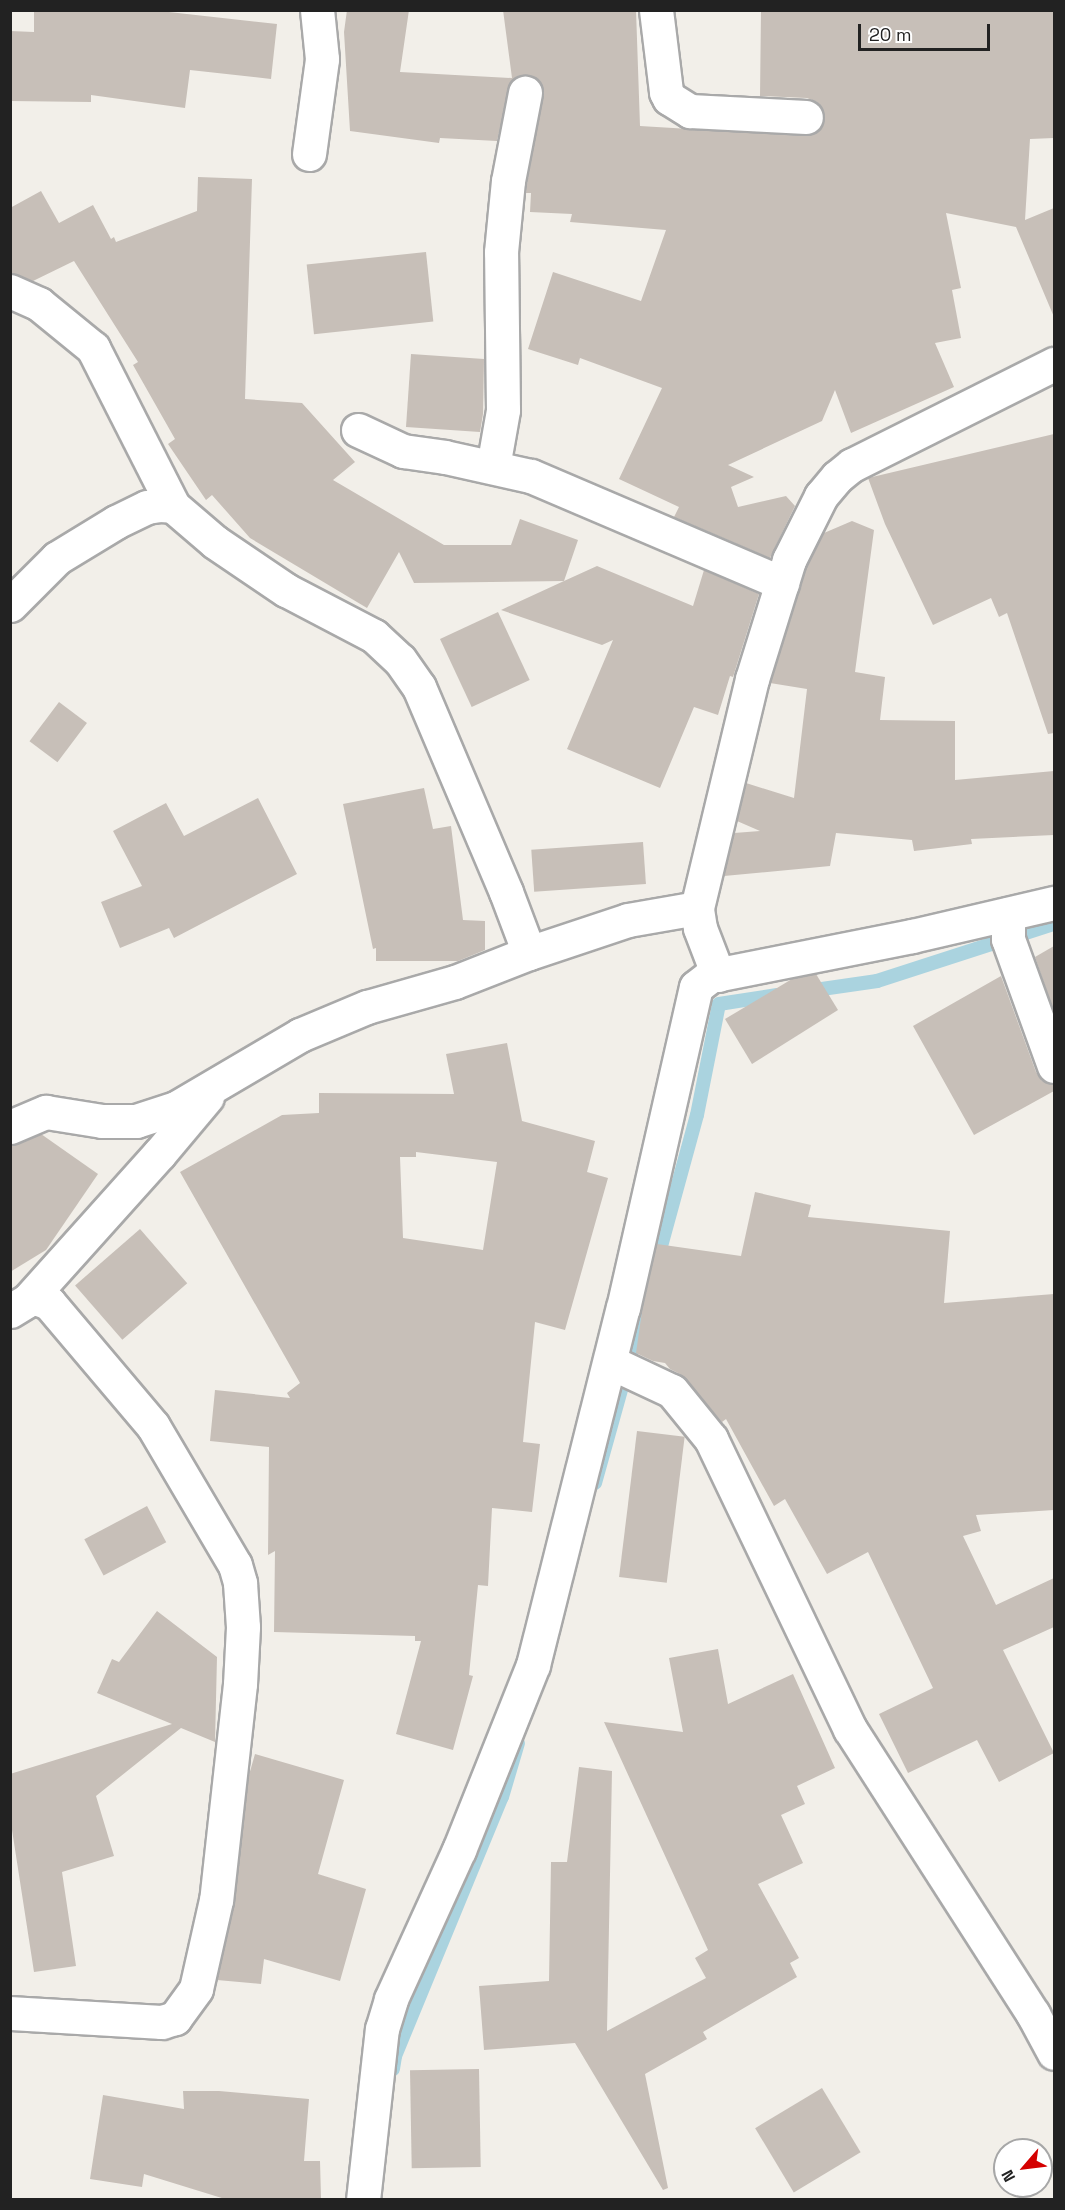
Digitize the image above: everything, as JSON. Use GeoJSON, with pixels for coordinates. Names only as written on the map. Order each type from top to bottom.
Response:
{"type":"FeatureCollection","features":[{"type":"Feature","properties":{"kind":"street"},"geometry":{"type":"LineString","coordinates":[[309,154],[322,58],[317,10]]}},
{"type":"Feature","properties":{"kind":"street"},"geometry":{"type":"LineString","coordinates":[[656,10],[666,92],[669,98],[690,111],[806,117]]}},
{"type":"Feature","properties":{"kind":"street"},"geometry":{"type":"LineString","coordinates":[[493,467],[503,410],[501,252],[508,181],[525,93]]}},
{"type":"Feature","properties":{"kind":"street"},"geometry":{"type":"LineString","coordinates":[[10,291],[39,304],[93,348],[173,506],[215,543],[286,590],[374,636],[400,660],[419,687],[506,892],[529,953]]}},
{"type":"Feature","properties":{"kind":"street"},"geometry":{"type":"LineString","coordinates":[[718,975],[700,928],[697,908],[752,680],[789,560],[821,496],[844,469],[1054,364]]}},
{"type":"Feature","properties":{"kind":"street"},"geometry":{"type":"LineString","coordinates":[[358,430],[404,451],[445,457],[531,476],[782,583]]}},
{"type":"Feature","properties":{"kind":"street"},"geometry":{"type":"LineString","coordinates":[[10,605],[57,558],[90,537],[147,507],[173,506]]}},
{"type":"Feature","properties":{"kind":"street"},"geometry":{"type":"LineString","coordinates":[[363,2199],[382,2029],[390,1999],[459,1850],[533,1665],[610,1362],[694,993],[701,983],[718,975],[912,936],[1054,903]]}},
{"type":"Feature","properties":{"kind":"street"},"geometry":{"type":"LineString","coordinates":[[10,1127],[46,1112],[102,1121],[136,1120],[176,1108],[216,1087],[300,1035],[367,1007],[455,981],[628,920],[697,908]]}},
{"type":"Feature","properties":{"kind":"street"},"geometry":{"type":"LineString","coordinates":[[1008,914],[1008,939],[1054,1066]]}},
{"type":"Feature","properties":{"kind":"street"},"geometry":{"type":"LineString","coordinates":[[19,1306],[160,1153],[216,1087]]}},
{"type":"Feature","properties":{"kind":"street"},"geometry":{"type":"LineString","coordinates":[[10,2013],[162,2022],[175,2018],[196,1989],[216,1900],[240,1684],[243,1627],[240,1582],[235,1565],[153,1426],[49,1303],[43,1299],[19,1306]]}},
{"type":"Feature","properties":{"kind":"street"},"geometry":{"type":"LineString","coordinates":[[610,1362],[672,1391],[711,1439],[849,1730],[1033,2014],[1054,2053]]}},
{"type":"Feature","properties":{"kind":"building"},"geometry":{"type":"Polygon","coordinates":[[[34,10],[160,11],[277,24],[271,79],[190,70],[185,108],[91,95],[91,102],[10,101],[10,31],[34,32],[34,10]]]}},
{"type":"Feature","properties":{"kind":"building"},"geometry":{"type":"Polygon","coordinates":[[[347,10],[409,10],[400,72],[512,78],[503,10],[636,10],[640,126],[805,136],[815,133],[822,127],[825,117],[817,102],[807,98],[760,96],[761,10],[1054,10],[1054,138],[1030,139],[1025,220],[1054,208],[1054,317],[1016,227],[946,213],[961,288],[952,290],[961,338],[935,343],[954,387],[851,433],[835,390],[822,421],[728,465],[754,477],[731,487],[738,507],[786,496],[795,506],[770,558],[674,517],[679,507],[619,479],[662,388],[580,358],[578,365],[528,349],[553,272],[641,301],[666,230],[570,222],[572,214],[530,212],[531,193],[526,193],[527,184],[543,96],[542,86],[538,79],[529,75],[518,76],[511,81],[497,141],[440,138],[439,143],[350,131],[344,32],[347,10]]]}},
{"type":"Feature","properties":{"kind":"building"},"geometry":{"type":"Polygon","coordinates":[[[198,177],[252,179],[245,399],[302,403],[355,462],[333,480],[444,545],[511,545],[520,519],[578,540],[564,581],[414,583],[399,552],[367,608],[250,538],[212,495],[206,500],[168,444],[175,439],[133,365],[138,362],[74,261],[33,281],[10,273],[10,208],[41,191],[59,223],[93,205],[111,239],[114,237],[116,242],[197,211],[198,177]]]}},
{"type":"Feature","properties":{"kind":"building"},"geometry":{"type":"Polygon","coordinates":[[[426,252],[433,322],[314,334],[307,265],[426,252]]]}},
{"type":"Feature","properties":{"kind":"building"},"geometry":{"type":"Polygon","coordinates":[[[411,354],[484,359],[483,414],[480,432],[406,427],[411,354]]]}},
{"type":"Feature","properties":{"kind":"building"},"geometry":{"type":"Polygon","coordinates":[[[1054,434],[1054,733],[1048,734],[1007,613],[999,617],[991,598],[933,625],[885,524],[868,478],[1054,434]]]}},
{"type":"Feature","properties":{"kind":"building"},"geometry":{"type":"Polygon","coordinates":[[[852,521],[874,530],[855,672],[885,677],[880,720],[955,721],[955,780],[1054,771],[1054,835],[971,839],[972,844],[914,851],[912,840],[836,833],[830,866],[724,876],[734,833],[760,831],[737,821],[746,783],[794,798],[807,689],[770,683],[806,567],[824,533],[852,521]]]}},
{"type":"Feature","properties":{"kind":"building"},"geometry":{"type":"Polygon","coordinates":[[[597,566],[693,606],[704,570],[759,594],[733,677],[730,676],[718,715],[694,707],[660,788],[567,749],[613,640],[602,645],[501,610],[597,566]]]}},
{"type":"Feature","properties":{"kind":"building"},"geometry":{"type":"Polygon","coordinates":[[[498,612],[530,680],[472,707],[440,639],[498,612]]]}},
{"type":"Feature","properties":{"kind":"building"},"geometry":{"type":"Polygon","coordinates":[[[59,702],[87,723],[57,762],[30,741],[59,702]]]}},
{"type":"Feature","properties":{"kind":"building"},"geometry":{"type":"Polygon","coordinates":[[[424,788],[433,829],[451,826],[463,920],[485,921],[485,950],[458,961],[376,961],[376,948],[373,949],[343,804],[424,788]]]}},
{"type":"Feature","properties":{"kind":"building"},"geometry":{"type":"Polygon","coordinates":[[[258,798],[297,874],[174,938],[169,928],[120,948],[101,902],[142,886],[113,831],[166,803],[184,836],[258,798]]]}},
{"type":"Feature","properties":{"kind":"building"},"geometry":{"type":"Polygon","coordinates":[[[643,842],[646,884],[534,892],[531,850],[643,842]]]}},
{"type":"Feature","properties":{"kind":"building"},"geometry":{"type":"Polygon","coordinates":[[[1054,946],[1054,1012],[1035,957],[1054,946]]]}},
{"type":"Feature","properties":{"kind":"building"},"geometry":{"type":"Polygon","coordinates":[[[816,974],[838,1010],[752,1064],[725,1019],[792,979],[816,974]]]}},
{"type":"Feature","properties":{"kind":"building"},"geometry":{"type":"Polygon","coordinates":[[[1001,976],[1036,1072],[1042,1081],[1054,1084],[1054,1091],[974,1135],[913,1026],[1001,976]]]}},
{"type":"Feature","properties":{"kind":"building"},"geometry":{"type":"Polygon","coordinates":[[[507,1043],[522,1121],[595,1141],[587,1172],[608,1178],[565,1330],[535,1322],[523,1442],[540,1444],[532,1512],[492,1508],[488,1586],[478,1585],[469,1675],[473,1676],[453,1750],[396,1734],[421,1641],[415,1641],[415,1636],[274,1632],[275,1551],[268,1555],[269,1447],[210,1441],[215,1390],[290,1398],[287,1393],[300,1383],[180,1172],[282,1115],[319,1113],[319,1093],[454,1094],[446,1054],[507,1043]],[[416,1152],[416,1157],[400,1157],[403,1238],[483,1250],[497,1162],[416,1152]]]}},
{"type":"Feature","properties":{"kind":"building"},"geometry":{"type":"Polygon","coordinates":[[[41,1134],[98,1174],[46,1250],[10,1272],[10,1145],[41,1134]]]}},
{"type":"Feature","properties":{"kind":"building"},"geometry":{"type":"Polygon","coordinates":[[[755,1192],[811,1205],[808,1217],[950,1231],[944,1303],[1054,1294],[1054,1510],[976,1515],[981,1531],[963,1536],[996,1605],[1054,1578],[1054,1627],[1003,1650],[1054,1753],[999,1782],[977,1740],[908,1773],[879,1714],[933,1688],[868,1552],[827,1574],[785,1499],[774,1506],[726,1419],[722,1422],[680,1374],[670,1369],[665,1363],[653,1361],[636,1353],[642,1311],[657,1244],[741,1256],[755,1192]]]}},
{"type":"Feature","properties":{"kind":"building"},"geometry":{"type":"Polygon","coordinates":[[[140,1229],[187,1283],[122,1340],[75,1285],[140,1229]]]}},
{"type":"Feature","properties":{"kind":"building"},"geometry":{"type":"Polygon","coordinates":[[[637,1431],[685,1437],[667,1583],[619,1577],[637,1431]]]}},
{"type":"Feature","properties":{"kind":"building"},"geometry":{"type":"Polygon","coordinates":[[[147,1506],[166,1542],[104,1576],[84,1539],[147,1506]]]}},
{"type":"Feature","properties":{"kind":"building"},"geometry":{"type":"Polygon","coordinates":[[[157,1611],[217,1657],[215,1742],[181,1728],[96,1796],[114,1856],[62,1872],[76,1966],[34,1972],[10,1817],[10,1774],[172,1724],[97,1693],[112,1659],[119,1662],[157,1611]]]}},
{"type":"Feature","properties":{"kind":"building"},"geometry":{"type":"Polygon","coordinates":[[[718,1649],[728,1704],[793,1674],[835,1768],[797,1786],[805,1804],[781,1815],[803,1863],[758,1884],[799,1958],[790,1963],[797,1977],[703,2032],[707,2039],[645,2074],[668,2188],[663,2190],[575,2043],[484,2050],[479,1986],[549,1981],[551,1862],[567,1862],[579,1767],[612,1771],[607,2031],[706,1978],[695,1958],[708,1950],[604,1722],[683,1732],[669,1658],[718,1649]]]}},
{"type":"Feature","properties":{"kind":"building"},"geometry":{"type":"Polygon","coordinates":[[[255,1754],[344,1780],[318,1874],[366,1889],[340,1981],[264,1959],[261,1984],[217,1980],[234,1904],[249,1775],[255,1754]]]}},
{"type":"Feature","properties":{"kind":"building"},"geometry":{"type":"Polygon","coordinates":[[[479,2069],[481,2167],[412,2168],[410,2070],[479,2069]]]}},
{"type":"Feature","properties":{"kind":"building"},"geometry":{"type":"Polygon","coordinates":[[[822,2088],[861,2152],[794,2192],[755,2128],[822,2088]]]}},
{"type":"Feature","properties":{"kind":"building"},"geometry":{"type":"Polygon","coordinates":[[[183,2091],[219,2091],[309,2099],[304,2161],[320,2161],[321,2198],[225,2199],[144,2174],[142,2187],[90,2179],[103,2095],[184,2109],[183,2091]]]}},
{"type":"Feature","properties":{"kind":"waterway"},"geometry":{"type":"LineString","coordinates":[[808,991],[877,981],[1054,924]]}},
{"type":"Feature","properties":{"kind":"waterway"},"geometry":{"type":"LineString","coordinates":[[657,1261],[697,1115],[719,1004],[777,995]]}},
{"type":"Feature","properties":{"kind":"waterway"},"geometry":{"type":"LineString","coordinates":[[595,1483],[644,1308]]}},
{"type":"Feature","properties":{"kind":"waterway"},"geometry":{"type":"LineString","coordinates":[[393,2069],[395,2056],[502,1797],[518,1743]]}}]}
